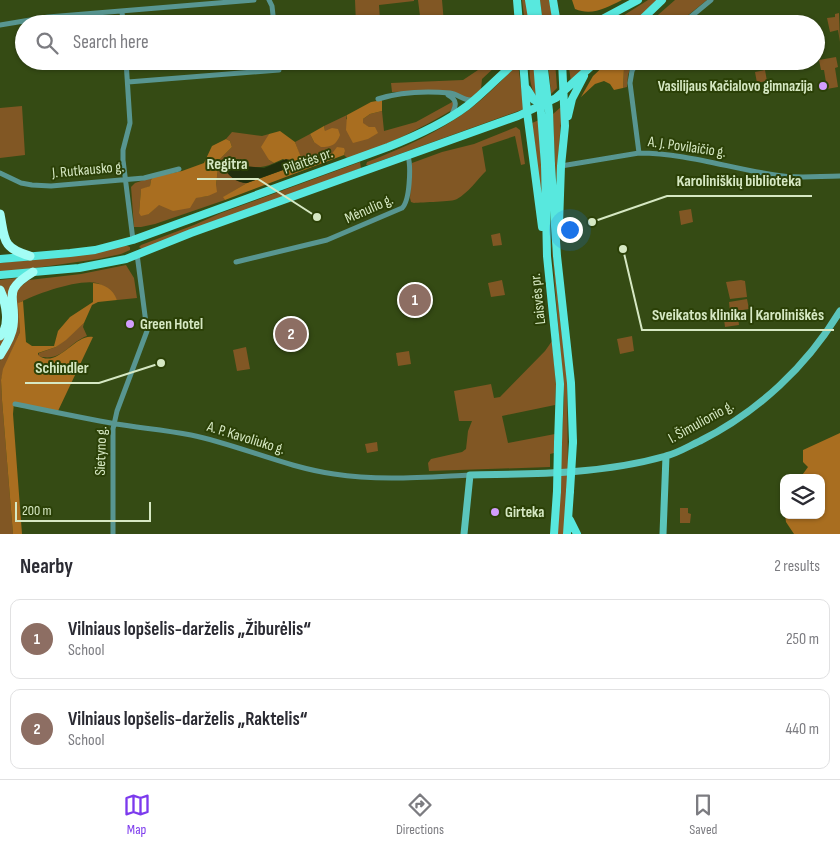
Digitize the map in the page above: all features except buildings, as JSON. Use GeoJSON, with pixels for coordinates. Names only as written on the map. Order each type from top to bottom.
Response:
{"type":"FeatureCollection","features":[{"type":"Feature","properties":{"kind":"highway"},"geometry":{"type":"LineString","coordinates":[[0,214],[4,237],[8,245],[15,252],[30,256]]}},
{"type":"Feature","properties":{"kind":"highway"},"geometry":{"type":"LineString","coordinates":[[0,356],[14,326],[11,301],[12,292],[18,282],[33,272]]}},
{"type":"Feature","properties":{"kind":"highway"},"geometry":{"type":"LineString","coordinates":[[0,290],[3,297],[6,322],[5,330],[0,336]]}},
{"type":"Feature","properties":{"kind":"main road"},"geometry":{"type":"LineString","coordinates":[[517,0],[518,15]]}},
{"type":"Feature","properties":{"kind":"main road"},"geometry":{"type":"LineString","coordinates":[[529,0],[532,15]]}},
{"type":"Feature","properties":{"kind":"main road"},"geometry":{"type":"LineString","coordinates":[[536,0],[538,15]]}},
{"type":"Feature","properties":{"kind":"main road"},"geometry":{"type":"LineString","coordinates":[[553,0],[556,14]]}},
{"type":"Feature","properties":{"kind":"main road"},"geometry":{"type":"LineString","coordinates":[[610,15],[638,0]]}},
{"type":"Feature","properties":{"kind":"main road"},"geometry":{"type":"LineString","coordinates":[[646,15],[662,0]]}},
{"type":"Feature","properties":{"kind":"main road","name":"Pilaitės pr."},"geometry":{"type":"LineString","coordinates":[[0,259],[94,250],[133,240],[367,155],[408,139],[451,117],[475,100],[507,70]]}},
{"type":"Feature","properties":{"kind":"main road"},"geometry":{"type":"LineString","coordinates":[[524,70],[527,112],[547,256]]}},
{"type":"Feature","properties":{"kind":"main road","name":"Laisvės pr."},"geometry":{"type":"LineString","coordinates":[[538,70],[571,383],[573,442],[567,534]]}},
{"type":"Feature","properties":{"kind":"main road","name":"Laisvės pr."},"geometry":{"type":"LineString","coordinates":[[544,70],[549,112],[547,256],[559,364],[560,393],[558,491],[554,534]]}},
{"type":"Feature","properties":{"kind":"main road","name":"Laisvės pr."},"geometry":{"type":"LineString","coordinates":[[557,256],[561,166],[565,126],[563,70]]}},
{"type":"Feature","properties":{"kind":"main road","name":"Pilaitės pr."},"geometry":{"type":"LineString","coordinates":[[0,275],[79,268],[118,261],[527,112],[546,104],[564,92],[588,70]]}},
{"type":"Feature","properties":{"kind":"main road"},"geometry":{"type":"LineString","coordinates":[[565,126],[572,99],[589,70]]}},
{"type":"Feature","properties":{"kind":"main road"},"geometry":{"type":"LineString","coordinates":[[525,85],[532,98],[546,104]]}},
{"type":"Feature","properties":{"kind":"main road"},"geometry":{"type":"LineString","coordinates":[[367,155],[363,159],[362,165],[368,170]]}},
{"type":"Feature","properties":{"kind":"main road"},"geometry":{"type":"LineString","coordinates":[[133,240],[137,254]]}},
{"type":"Feature","properties":{"kind":"main road"},"geometry":{"type":"LineString","coordinates":[[569,515],[572,526],[577,534]]}},
{"type":"Feature","properties":{"kind":"main road"},"geometry":{"type":"LineString","coordinates":[[549,534],[556,516]]}},
{"type":"Feature","properties":{"kind":"street"},"geometry":{"type":"LineString","coordinates":[[73,15],[254,0]]}},
{"type":"Feature","properties":{"kind":"street"},"geometry":{"type":"LineString","coordinates":[[270,0],[273,15]]}},
{"type":"Feature","properties":{"kind":"street"},"geometry":{"type":"LineString","coordinates":[[693,15],[711,0]]}},
{"type":"Feature","properties":{"kind":"street"},"geometry":{"type":"LineString","coordinates":[[122,11],[122,15]]}},
{"type":"Feature","properties":{"kind":"street"},"geometry":{"type":"LineString","coordinates":[[0,25],[15,22]]}},
{"type":"Feature","properties":{"kind":"street"},"geometry":{"type":"LineString","coordinates":[[127,70],[130,128],[123,155],[133,240]]}},
{"type":"Feature","properties":{"kind":"street"},"geometry":{"type":"LineString","coordinates":[[128,82],[280,70]]}},
{"type":"Feature","properties":{"kind":"street"},"geometry":{"type":"LineString","coordinates":[[633,70],[630,83],[639,153]]}},
{"type":"Feature","properties":{"kind":"street"},"geometry":{"type":"LineString","coordinates":[[378,99],[394,95],[443,93],[453,94],[466,100],[475,100]]}},
{"type":"Feature","properties":{"kind":"street"},"geometry":{"type":"LineString","coordinates":[[443,93],[452,97],[455,101],[455,109],[451,117]]}},
{"type":"Feature","properties":{"kind":"street","name":"A. J. Povilaičio g."},"geometry":{"type":"LineString","coordinates":[[561,166],[639,153],[673,155],[775,176],[840,176]]}},
{"type":"Feature","properties":{"kind":"street","name":"Mėnulio g."},"geometry":{"type":"LineString","coordinates":[[236,262],[327,240],[402,208],[406,204],[409,179],[408,156]]}},
{"type":"Feature","properties":{"kind":"street","name":"J. Rutkausko g."},"geometry":{"type":"LineString","coordinates":[[0,173],[19,182],[42,186],[126,180],[158,175],[179,169]]}},
{"type":"Feature","properties":{"kind":"street","name":"Sietyno g."},"geometry":{"type":"LineString","coordinates":[[113,534],[112,436],[114,423],[147,334],[137,254]]}},
{"type":"Feature","properties":{"kind":"street","name":"I. Šimulionio g."},"geometry":{"type":"LineString","coordinates":[[470,475],[585,471],[666,456],[685,448],[728,426],[770,394],[801,364],[823,337],[840,311]]}},
{"type":"Feature","properties":{"kind":"street","name":"A. P. Kavoliuko g."},"geometry":{"type":"LineString","coordinates":[[15,404],[114,423],[177,432],[208,439],[304,468],[333,474],[390,477],[470,475]]}},
{"type":"Feature","properties":{"kind":"street"},"geometry":{"type":"LineString","coordinates":[[662,534],[666,456]]}},
{"type":"Feature","properties":{"kind":"street"},"geometry":{"type":"LineString","coordinates":[[464,534],[470,475]]}},
{"type":"Feature","properties":{"kind":"shaded area"},"geometry":{"type":"Polygon","coordinates":[[[355,0],[414,0],[379,5],[380,15],[356,15],[355,0]]]}},
{"type":"Feature","properties":{"kind":"shaded area"},"geometry":{"type":"Polygon","coordinates":[[[418,0],[442,0],[443,15],[420,15],[418,0]]]}},
{"type":"Feature","properties":{"kind":"shaded area"},"geometry":{"type":"Polygon","coordinates":[[[522,0],[526,0],[528,15],[524,15],[522,0]]]}},
{"type":"Feature","properties":{"kind":"shaded area"},"geometry":{"type":"Polygon","coordinates":[[[540,0],[549,0],[552,15],[542,15],[540,0]]]}},
{"type":"Feature","properties":{"kind":"shaded area"},"geometry":{"type":"Polygon","coordinates":[[[572,0],[622,0],[605,8],[587,12],[575,9],[572,0]]]}},
{"type":"Feature","properties":{"kind":"shaded area"},"geometry":{"type":"Polygon","coordinates":[[[648,0],[657,0],[641,15],[624,15],[648,0]]]}},
{"type":"Feature","properties":{"kind":"shaded area"},"geometry":{"type":"Polygon","coordinates":[[[675,0],[707,0],[688,15],[658,15],[675,0]]]}},
{"type":"Feature","properties":{"kind":"shaded area"},"geometry":{"type":"Polygon","coordinates":[[[839,13],[840,42],[838,30],[830,32],[827,18],[835,17],[835,14],[839,13]]]}},
{"type":"Feature","properties":{"kind":"shaded area"},"geometry":{"type":"Polygon","coordinates":[[[836,57],[838,67],[835,68],[838,87],[827,89],[824,70],[825,59],[836,57]]]}},
{"type":"Feature","properties":{"kind":"shaded area"},"geometry":{"type":"Polygon","coordinates":[[[478,70],[492,70],[482,79],[481,89],[471,98],[429,91],[392,92],[391,83],[463,80],[478,70]]]}},
{"type":"Feature","properties":{"kind":"shaded area"},"geometry":{"type":"Polygon","coordinates":[[[512,70],[519,70],[524,109],[366,165],[367,162],[420,139],[446,125],[483,99],[512,70]]]}},
{"type":"Feature","properties":{"kind":"shaded area"},"geometry":{"type":"Polygon","coordinates":[[[530,70],[535,70],[536,96],[532,88],[530,70]]]}},
{"type":"Feature","properties":{"kind":"shaded area"},"geometry":{"type":"Polygon","coordinates":[[[549,70],[556,70],[557,88],[551,94],[549,70]]]}},
{"type":"Feature","properties":{"kind":"shaded area"},"geometry":{"type":"Polygon","coordinates":[[[569,70],[583,70],[571,82],[569,70]]]}},
{"type":"Feature","properties":{"kind":"shaded area"},"geometry":{"type":"Polygon","coordinates":[[[599,70],[624,70],[623,88],[614,90],[610,84],[604,81],[595,84],[581,97],[593,76],[599,70]]]}},
{"type":"Feature","properties":{"kind":"shaded area"},"geometry":{"type":"Polygon","coordinates":[[[624,70],[630,70],[627,87],[623,88],[624,70]]]}},
{"type":"Feature","properties":{"kind":"shaded area"},"geometry":{"type":"Polygon","coordinates":[[[765,70],[767,81],[757,83],[755,72],[765,70]]]}},
{"type":"Feature","properties":{"kind":"shaded area"},"geometry":{"type":"Polygon","coordinates":[[[382,100],[382,111],[370,114],[363,119],[363,123],[369,127],[375,127],[378,133],[368,139],[353,143],[346,130],[347,115],[371,102],[382,100]]]}},
{"type":"Feature","properties":{"kind":"shaded area"},"geometry":{"type":"Polygon","coordinates":[[[454,101],[452,110],[427,124],[388,143],[348,159],[344,155],[345,151],[303,165],[295,142],[310,134],[314,142],[327,131],[325,131],[324,126],[347,115],[346,119],[369,127],[363,124],[363,119],[370,114],[382,111],[384,131],[416,122],[454,101]]]}},
{"type":"Feature","properties":{"kind":"shaded area"},"geometry":{"type":"Polygon","coordinates":[[[22,106],[25,155],[0,158],[0,108],[22,106]]]}},
{"type":"Feature","properties":{"kind":"shaded area"},"geometry":{"type":"Polygon","coordinates":[[[562,108],[556,187],[553,114],[562,108]]]}},
{"type":"Feature","properties":{"kind":"shaded area"},"geometry":{"type":"Polygon","coordinates":[[[539,120],[543,213],[532,123],[539,120]]]}},
{"type":"Feature","properties":{"kind":"shaded area"},"geometry":{"type":"Polygon","coordinates":[[[324,126],[325,131],[332,128],[338,129],[340,135],[333,145],[328,147],[321,147],[314,142],[310,134],[324,126]]]}},
{"type":"Feature","properties":{"kind":"shaded area"},"geometry":{"type":"Polygon","coordinates":[[[516,127],[520,130],[525,164],[521,165],[515,136],[482,147],[486,171],[469,190],[457,199],[450,201],[411,202],[412,163],[442,152],[474,144],[516,127]]]}},
{"type":"Feature","properties":{"kind":"shaded area"},"geometry":{"type":"Polygon","coordinates":[[[280,131],[295,142],[304,165],[331,155],[337,147],[344,148],[344,155],[225,200],[223,197],[247,183],[294,166],[283,159],[274,163],[269,160],[261,147],[269,134],[280,131]]]}},
{"type":"Feature","properties":{"kind":"shaded area"},"geometry":{"type":"Polygon","coordinates":[[[232,132],[262,136],[269,134],[266,141],[269,160],[274,163],[261,167],[223,166],[233,178],[247,183],[224,197],[225,200],[155,224],[134,227],[131,187],[135,183],[153,177],[150,186],[141,190],[139,213],[149,214],[155,208],[155,202],[208,196],[216,185],[219,160],[232,147],[230,141],[226,139],[232,132]]]}},
{"type":"Feature","properties":{"kind":"shaded area"},"geometry":{"type":"Polygon","coordinates":[[[226,139],[230,141],[232,147],[219,160],[217,192],[196,198],[190,208],[173,211],[159,205],[149,214],[141,216],[139,213],[141,189],[150,186],[153,177],[182,171],[204,163],[212,146],[226,139]]]}},
{"type":"Feature","properties":{"kind":"shaded area"},"geometry":{"type":"Polygon","coordinates":[[[286,159],[294,161],[294,166],[247,183],[239,182],[233,178],[223,166],[225,164],[264,168],[286,159]]]}},
{"type":"Feature","properties":{"kind":"shaded area"},"geometry":{"type":"Polygon","coordinates":[[[360,162],[361,168],[143,250],[139,247],[221,213],[360,162]]]}},
{"type":"Feature","properties":{"kind":"shaded area"},"geometry":{"type":"Polygon","coordinates":[[[691,209],[693,222],[681,225],[679,211],[691,209]]]}},
{"type":"Feature","properties":{"kind":"shaded area"},"geometry":{"type":"Polygon","coordinates":[[[500,233],[502,245],[493,246],[491,235],[500,233]]]}},
{"type":"Feature","properties":{"kind":"shaded area"},"geometry":{"type":"Polygon","coordinates":[[[551,238],[567,378],[568,477],[565,534],[557,534],[564,397],[551,238]]]}},
{"type":"Feature","properties":{"kind":"shaded area"},"geometry":{"type":"Polygon","coordinates":[[[125,245],[130,247],[130,250],[121,254],[0,273],[0,263],[85,254],[125,245]]]}},
{"type":"Feature","properties":{"kind":"shaded area"},"geometry":{"type":"Polygon","coordinates":[[[126,265],[134,278],[137,298],[117,300],[102,286],[89,282],[57,288],[19,303],[20,332],[1,380],[13,534],[0,534],[0,361],[11,340],[16,290],[29,280],[81,274],[126,265]]]}},
{"type":"Feature","properties":{"kind":"shaded area"},"geometry":{"type":"Polygon","coordinates":[[[17,278],[10,327],[0,349],[0,339],[3,337],[2,288],[0,280],[17,278]]]}},
{"type":"Feature","properties":{"kind":"shaded area"},"geometry":{"type":"Polygon","coordinates":[[[502,280],[505,295],[491,297],[488,283],[502,280]]]}},
{"type":"Feature","properties":{"kind":"shaded area"},"geometry":{"type":"Polygon","coordinates":[[[745,281],[747,297],[730,299],[726,282],[745,281]]]}},
{"type":"Feature","properties":{"kind":"shaded area"},"geometry":{"type":"Polygon","coordinates":[[[93,283],[108,288],[117,300],[98,302],[92,305],[84,323],[66,340],[56,347],[38,353],[38,355],[45,358],[52,358],[79,340],[93,337],[58,411],[14,402],[13,414],[22,534],[13,534],[1,380],[3,369],[20,332],[18,303],[23,301],[26,342],[32,346],[54,346],[58,331],[70,317],[93,302],[93,283]]]}},
{"type":"Feature","properties":{"kind":"shaded area"},"geometry":{"type":"Polygon","coordinates":[[[747,299],[749,309],[730,312],[729,302],[747,299]]]}},
{"type":"Feature","properties":{"kind":"shaded area"},"geometry":{"type":"Polygon","coordinates":[[[738,317],[739,325],[725,327],[724,319],[738,317]]]}},
{"type":"Feature","properties":{"kind":"shaded area"},"geometry":{"type":"Polygon","coordinates":[[[84,323],[83,327],[87,336],[53,357],[38,356],[39,353],[56,347],[84,323]]]}},
{"type":"Feature","properties":{"kind":"shaded area"},"geometry":{"type":"Polygon","coordinates":[[[632,336],[634,351],[620,354],[617,339],[632,336]]]}},
{"type":"Feature","properties":{"kind":"shaded area"},"geometry":{"type":"Polygon","coordinates":[[[552,341],[556,385],[555,405],[502,416],[508,443],[555,434],[554,453],[550,454],[550,467],[429,471],[428,463],[431,459],[462,452],[466,449],[468,431],[472,421],[459,421],[454,391],[491,384],[494,398],[500,397],[545,351],[552,341]]]}},
{"type":"Feature","properties":{"kind":"shaded area"},"geometry":{"type":"Polygon","coordinates":[[[246,347],[250,369],[237,371],[233,350],[246,347]]]}},
{"type":"Feature","properties":{"kind":"shaded area"},"geometry":{"type":"Polygon","coordinates":[[[409,351],[411,364],[398,366],[396,353],[409,351]]]}},
{"type":"Feature","properties":{"kind":"shaded area"},"geometry":{"type":"Polygon","coordinates":[[[840,433],[840,534],[794,534],[786,522],[786,519],[825,519],[825,474],[803,474],[808,467],[803,462],[803,450],[840,433]]]}},
{"type":"Feature","properties":{"kind":"shaded area"},"geometry":{"type":"Polygon","coordinates":[[[377,442],[378,451],[367,453],[365,444],[377,442]]]}},
{"type":"Feature","properties":{"kind":"shaded area"},"geometry":{"type":"Polygon","coordinates":[[[680,508],[688,508],[688,513],[691,514],[690,523],[680,523],[680,508]]]}},
{"type":"Feature","properties":{"kind":"place","name":"Vasilijaus Kačialovo gimnazija"},"geometry":{"type":"Point","coordinates":[823,86]}},
{"type":"Feature","properties":{"kind":"place","name":"Regitra"},"geometry":{"type":"Point","coordinates":[317,217]}},
{"type":"Feature","properties":{"kind":"place","name":"Karoliniškių biblioteka"},"geometry":{"type":"Point","coordinates":[592,222]}},
{"type":"Feature","properties":{"kind":"place","name":"Sveikatos klinika | Karoliniškės"},"geometry":{"type":"Point","coordinates":[623,249]}},
{"type":"Feature","properties":{"kind":"place","name":"Vilniaus lopšelis-darželis „Žiburėlis“"},"geometry":{"type":"Point","coordinates":[415,300]}},
{"type":"Feature","properties":{"kind":"place","name":"Green Hotel"},"geometry":{"type":"Point","coordinates":[130,324]}},
{"type":"Feature","properties":{"kind":"place","name":"Vilniaus lopšelis-darželis „Raktelis“"},"geometry":{"type":"Point","coordinates":[291,334]}},
{"type":"Feature","properties":{"kind":"place","name":"Schindler"},"geometry":{"type":"Point","coordinates":[161,363]}},
{"type":"Feature","properties":{"kind":"place","name":"Girteka"},"geometry":{"type":"Point","coordinates":[495,512]}}]}
